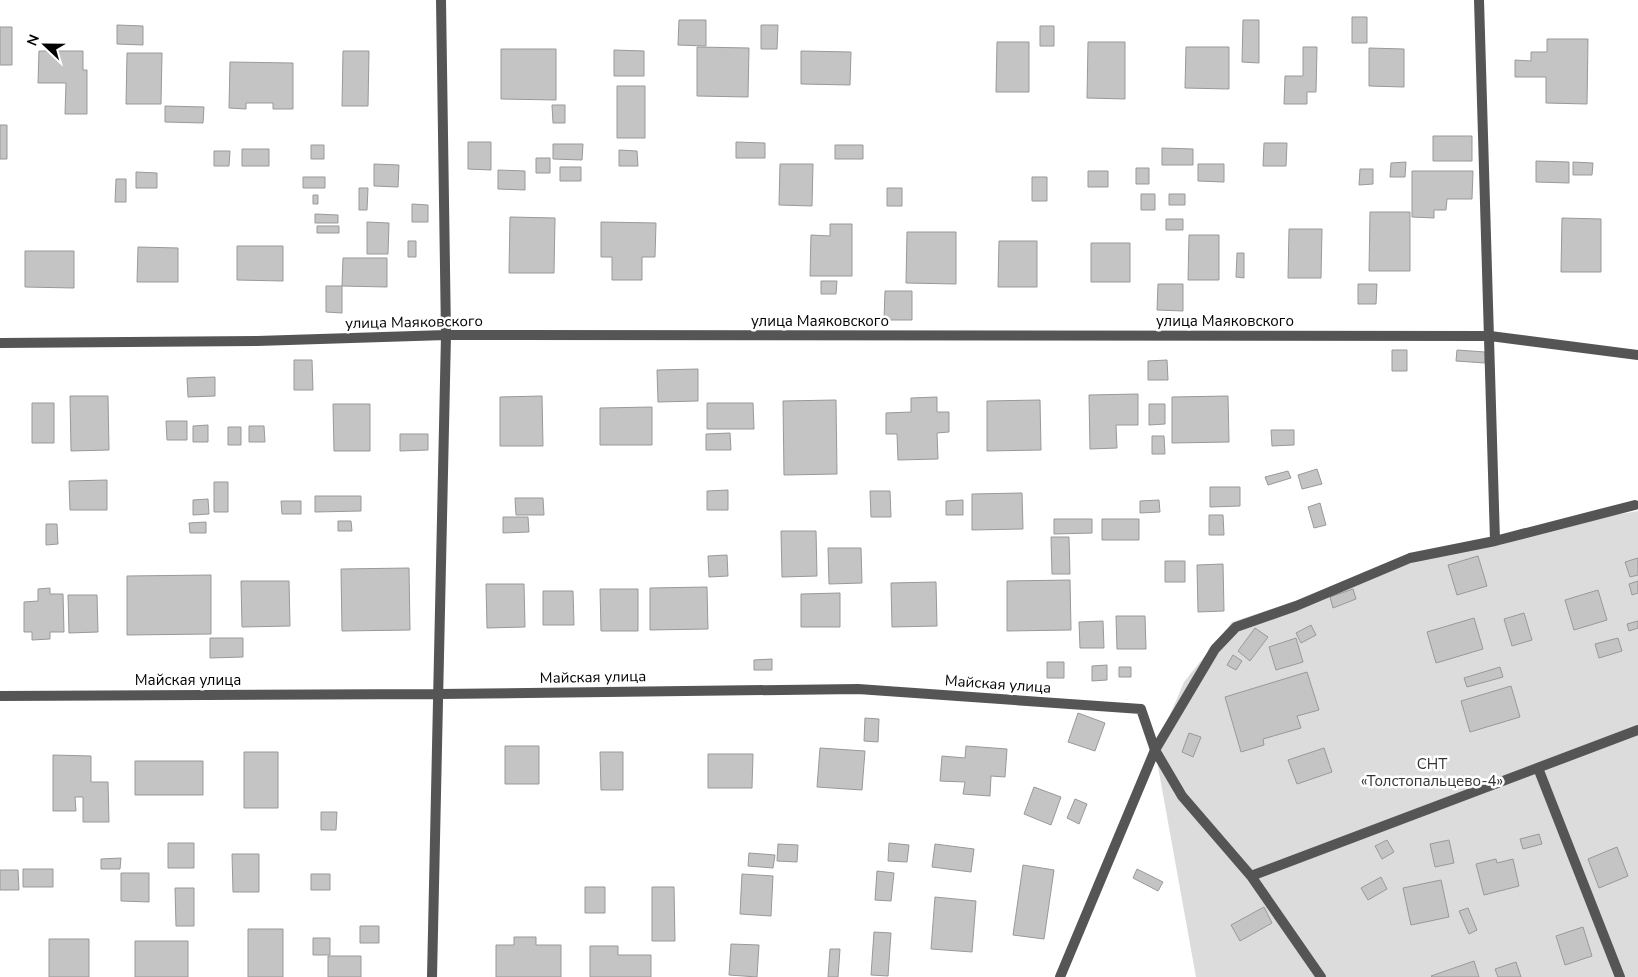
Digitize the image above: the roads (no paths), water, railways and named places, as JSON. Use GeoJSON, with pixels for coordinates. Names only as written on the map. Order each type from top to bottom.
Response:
{"type":"FeatureCollection","features":[{"type":"Feature","properties":{"kind":"street"},"geometry":{"type":"LineString","coordinates":[[432,977],[446,335],[442,0]]}},
{"type":"Feature","properties":{"kind":"street"},"geometry":{"type":"LineString","coordinates":[[1479,0],[1495,541]]}},
{"type":"Feature","properties":{"kind":"street","name":"улица Маяковского"},"geometry":{"type":"LineString","coordinates":[[0,343],[257,341],[446,335],[1490,336],[1638,355]]}},
{"type":"Feature","properties":{"kind":"street"},"geometry":{"type":"LineString","coordinates":[[1060,977],[1155,750],[1215,649],[1236,627],[1296,606],[1410,558],[1495,541],[1635,504]]}},
{"type":"Feature","properties":{"kind":"street","name":"Майская улица"},"geometry":{"type":"LineString","coordinates":[[0,696],[439,694],[858,689],[1141,709],[1155,750]]}},
{"type":"Feature","properties":{"kind":"street"},"geometry":{"type":"LineString","coordinates":[[1251,876],[1638,730]]}},
{"type":"Feature","properties":{"kind":"street"},"geometry":{"type":"LineString","coordinates":[[1155,750],[1182,796],[1251,876],[1321,977]]}},
{"type":"Feature","properties":{"kind":"street"},"geometry":{"type":"LineString","coordinates":[[1538,768],[1620,977]]}},
{"type":"Feature","properties":{"kind":"park label","name":"СНТ «Толстопальцево-4»"},"geometry":{"type":"Point","coordinates":[1432,772]}}]}
